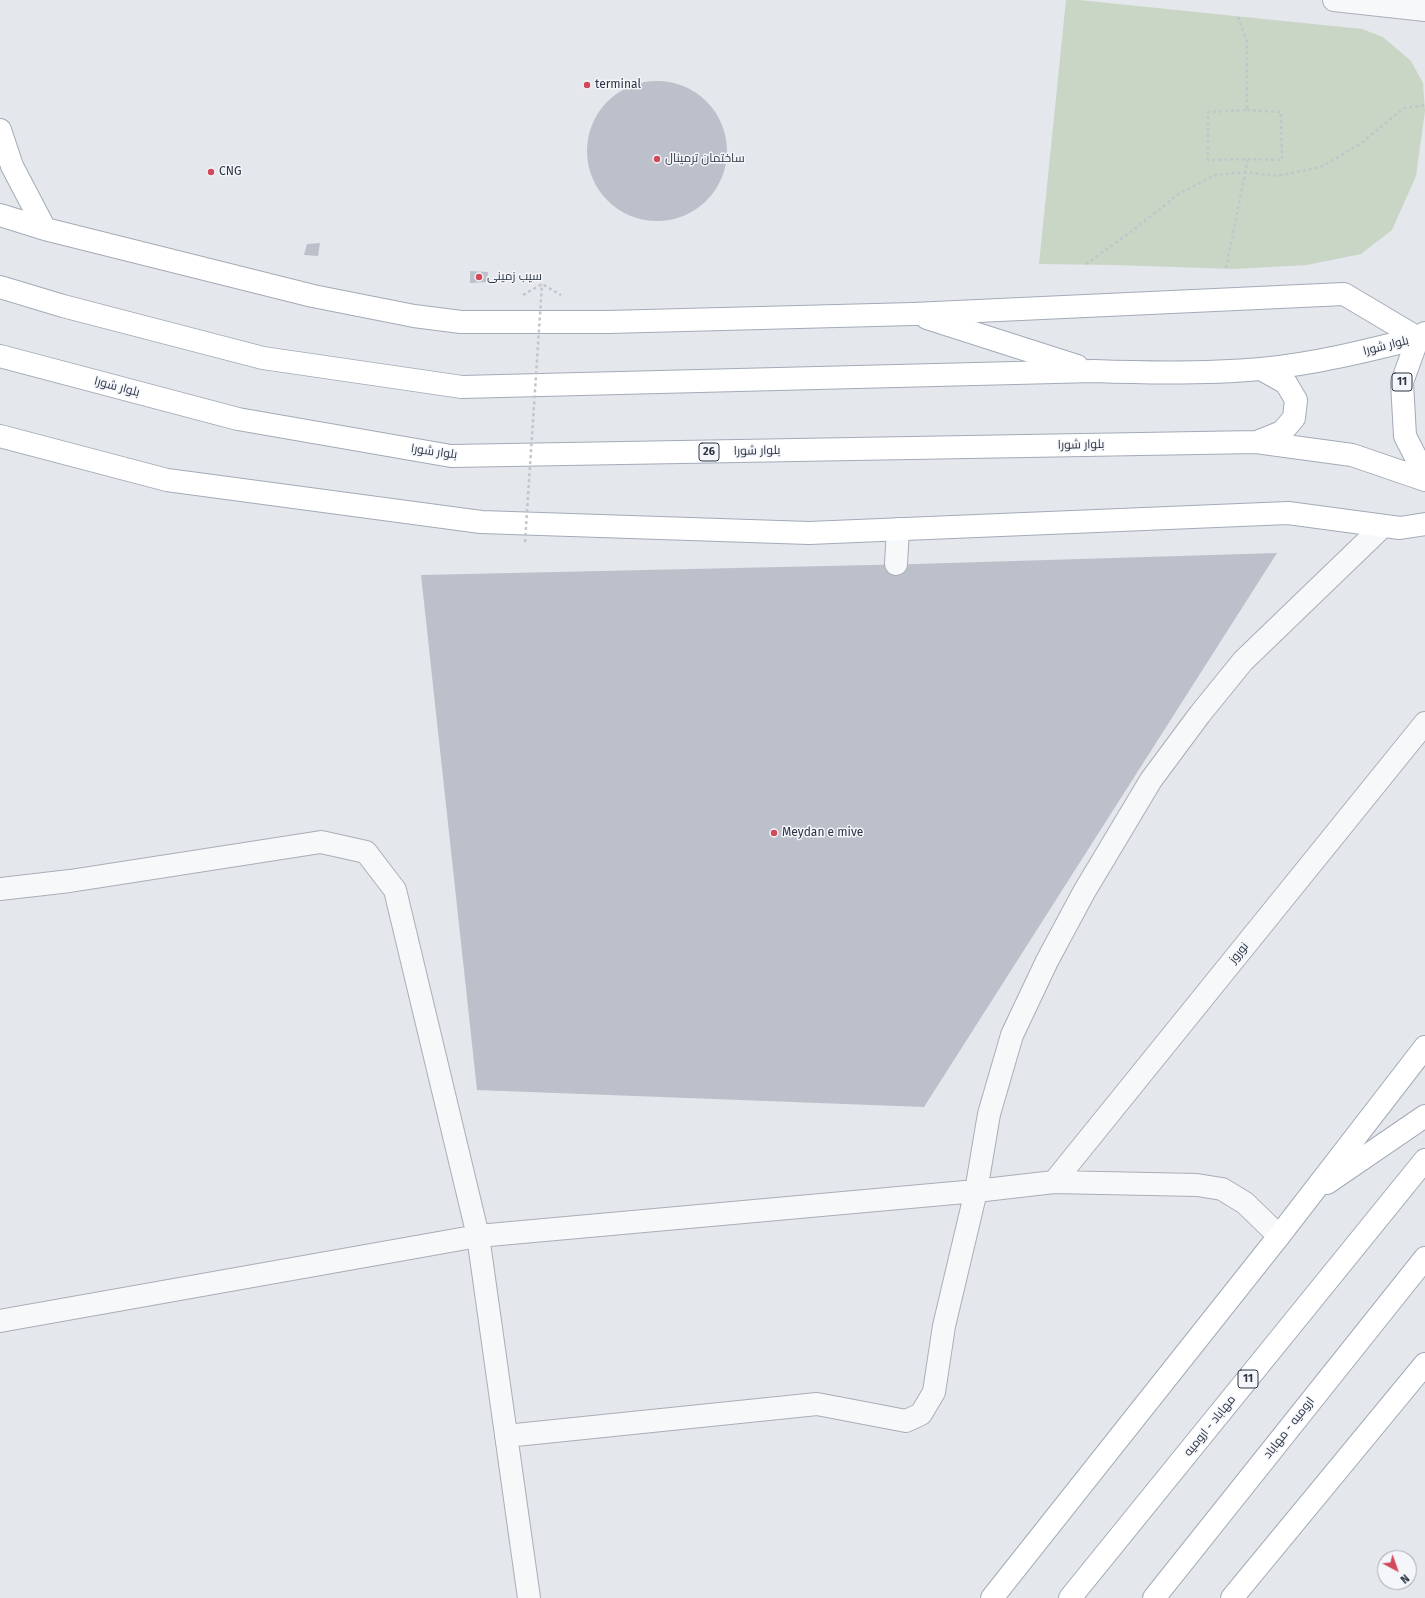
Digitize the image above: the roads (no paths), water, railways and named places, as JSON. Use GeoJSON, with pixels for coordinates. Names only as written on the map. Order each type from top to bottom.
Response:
{"type":"FeatureCollection","features":[{"type":"Feature","properties":{"kind":"main road"},"geometry":{"type":"LineString","coordinates":[[0,130],[12,166],[45,228]]}},
{"type":"Feature","properties":{"kind":"main road"},"geometry":{"type":"LineString","coordinates":[[0,215],[45,228],[313,296],[414,316],[461,322],[608,322],[913,314],[1344,294],[1422,336]]}},
{"type":"Feature","properties":{"kind":"main road","name":"بلوار شورا"},"geometry":{"type":"LineString","coordinates":[[0,287],[63,306],[263,358],[462,387],[1094,371],[1161,373],[1261,369],[1345,356],[1422,336]]}},
{"type":"Feature","properties":{"kind":"main road"},"geometry":{"type":"LineString","coordinates":[[913,314],[1094,371]]}},
{"type":"Feature","properties":{"kind":"main road","name":"11"},"geometry":{"type":"LineString","coordinates":[[1422,336],[1402,382],[1406,436],[1425,475]]}},
{"type":"Feature","properties":{"kind":"main road","name":"بلوار شورا"},"geometry":{"type":"LineString","coordinates":[[0,356],[238,419],[451,456],[1256,442],[1352,455],[1425,480]]}},
{"type":"Feature","properties":{"kind":"main road"},"geometry":{"type":"LineString","coordinates":[[1256,442],[1282,432],[1294,418],[1296,400],[1286,383],[1261,369]]}},
{"type":"Feature","properties":{"kind":"main road"},"geometry":{"type":"LineString","coordinates":[[0,436],[167,480],[481,522],[809,533],[1288,513],[1400,528],[1425,524]]}},
{"type":"Feature","properties":{"kind":"main road"},"geometry":{"type":"LineString","coordinates":[[992,1598],[1279,1236],[1425,1047]]}},
{"type":"Feature","properties":{"kind":"main road"},"geometry":{"type":"LineString","coordinates":[[1310,1195],[1425,1116]]}},
{"type":"Feature","properties":{"kind":"main road","name":"مهاباد - ارومیه"},"geometry":{"type":"LineString","coordinates":[[1070,1598],[1425,1160]]}},
{"type":"Feature","properties":{"kind":"main road","name":"ارومیه - مهاباد"},"geometry":{"type":"LineString","coordinates":[[1154,1598],[1425,1258]]}},
{"type":"Feature","properties":{"kind":"main road"},"geometry":{"type":"LineString","coordinates":[[1232,1598],[1425,1364]]}},
{"type":"Feature","properties":{"kind":"street"},"geometry":{"type":"LineString","coordinates":[[1334,0],[1425,10]]}},
{"type":"Feature","properties":{"kind":"street"},"geometry":{"type":"LineString","coordinates":[[506,1436],[817,1404],[906,1421],[921,1414],[934,1392],[944,1326],[976,1191],[989,1114],[1012,1035],[1046,961],[1084,892],[1150,780],[1200,714],[1243,661],[1383,526]]}},
{"type":"Feature","properties":{"kind":"street"},"geometry":{"type":"LineString","coordinates":[[896,564],[898,529]]}},
{"type":"Feature","properties":{"kind":"street","name":"نوروز"},"geometry":{"type":"LineString","coordinates":[[1054,1182],[1425,723]]}},
{"type":"Feature","properties":{"kind":"street"},"geometry":{"type":"LineString","coordinates":[[0,889],[70,881],[321,842],[366,852],[395,890],[478,1236],[529,1598]]}},
{"type":"Feature","properties":{"kind":"street"},"geometry":{"type":"LineString","coordinates":[[0,1321],[478,1236],[976,1191],[1054,1182],[1197,1185],[1222,1189],[1245,1203],[1279,1236]]}},
{"type":"Feature","properties":{"kind":"place","name":"terminal"},"geometry":{"type":"Point","coordinates":[587,85]}},
{"type":"Feature","properties":{"kind":"place","name":"ساختمان ترمینال"},"geometry":{"type":"Point","coordinates":[657,159]}},
{"type":"Feature","properties":{"kind":"place","name":"CNG"},"geometry":{"type":"Point","coordinates":[211,172]}},
{"type":"Feature","properties":{"kind":"place","name":"سیب زمینی"},"geometry":{"type":"Point","coordinates":[479,277]}},
{"type":"Feature","properties":{"kind":"place","name":"Meydan e mive"},"geometry":{"type":"Point","coordinates":[774,833]}}]}
